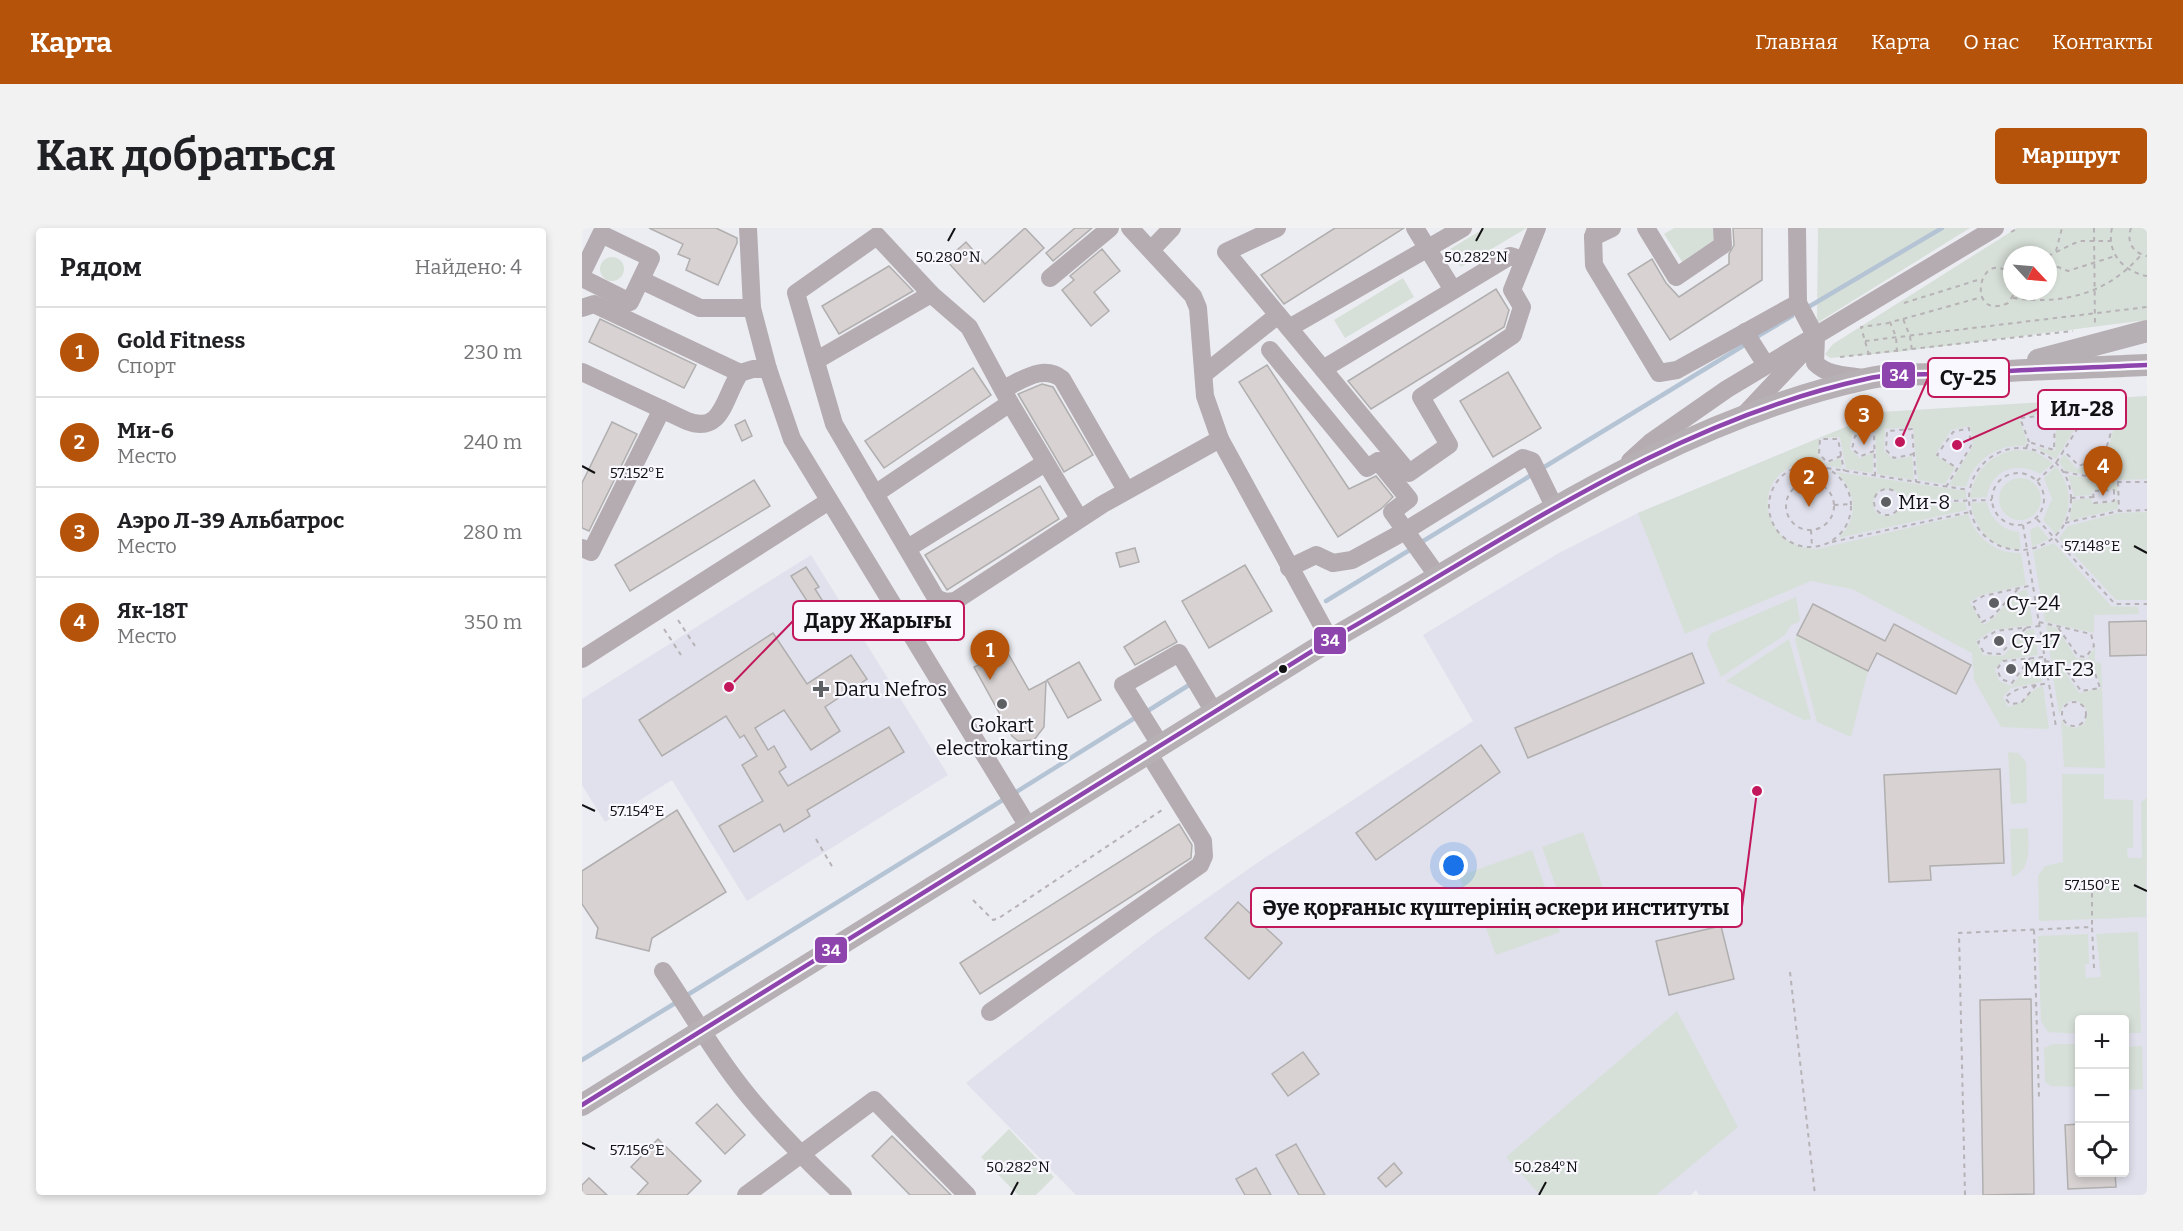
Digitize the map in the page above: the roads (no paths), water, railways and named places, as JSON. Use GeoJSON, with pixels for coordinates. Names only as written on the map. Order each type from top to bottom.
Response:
{"type":"FeatureCollection","features":[{"type":"Feature","properties":{"kind":"main road"},"geometry":{"type":"LineString","coordinates":[[1998,371],[2147,331]]}},
{"type":"Feature","properties":{"kind":"main road"},"geometry":{"type":"LineString","coordinates":[[582,1105],[1330,640],[1439,578],[1554,506],[1685,440],[1741,418],[1869,378],[2147,365]]}},
{"type":"Feature","properties":{"kind":"main road"},"geometry":{"type":"LineString","coordinates":[[2118,366],[2147,372]]}},
{"type":"Feature","properties":{"kind":"street"},"geometry":{"type":"LineString","coordinates":[[748,228],[752,308],[768,369],[792,439],[1029,828]]}},
{"type":"Feature","properties":{"kind":"street"},"geometry":{"type":"LineString","coordinates":[[1050,278],[1110,228]]}},
{"type":"Feature","properties":{"kind":"street"},"geometry":{"type":"LineString","coordinates":[[1130,228],[1152,249],[1193,297],[1198,308],[1205,396],[1220,439],[1330,640]]}},
{"type":"Feature","properties":{"kind":"street"},"geometry":{"type":"LineString","coordinates":[[1152,249],[1172,228]]}},
{"type":"Feature","properties":{"kind":"street"},"geometry":{"type":"LineString","coordinates":[[1277,228],[1226,252],[1409,473],[1449,445],[1421,397],[1513,335],[1522,307],[1512,290],[1537,228]]}},
{"type":"Feature","properties":{"kind":"street"},"geometry":{"type":"LineString","coordinates":[[1416,228],[1453,290]]}},
{"type":"Feature","properties":{"kind":"street"},"geometry":{"type":"LineString","coordinates":[[1204,374],[1284,322],[1428,248],[1462,228]]}},
{"type":"Feature","properties":{"kind":"street"},"geometry":{"type":"LineString","coordinates":[[1612,228],[1595,232],[1594,265],[1659,373],[1677,370],[1749,338],[1800,309]]}},
{"type":"Feature","properties":{"kind":"street"},"geometry":{"type":"LineString","coordinates":[[1646,228],[1676,277],[1723,245],[1722,228]]}},
{"type":"Feature","properties":{"kind":"street"},"geometry":{"type":"LineString","coordinates":[[1797,228],[1800,309],[1816,337],[1815,363],[1822,370],[1869,378]]}},
{"type":"Feature","properties":{"kind":"street"},"geometry":{"type":"LineString","coordinates":[[1616,475],[1652,442],[1766,366],[2002,231]]}},
{"type":"Feature","properties":{"kind":"street"},"geometry":{"type":"LineString","coordinates":[[582,273],[587,251],[601,234],[651,258],[630,302],[582,278]]}},
{"type":"Feature","properties":{"kind":"street"},"geometry":{"type":"LineString","coordinates":[[1079,518],[969,327],[931,294],[877,236],[796,293],[834,424],[936,598],[945,602],[955,601],[1079,518],[1220,439]]}},
{"type":"Feature","properties":{"kind":"street"},"geometry":{"type":"LineString","coordinates":[[1323,369],[1510,256],[1524,260]]}},
{"type":"Feature","properties":{"kind":"street"},"geometry":{"type":"LineString","coordinates":[[641,280],[700,308],[718,310],[752,308]]}},
{"type":"Feature","properties":{"kind":"street"},"geometry":{"type":"LineString","coordinates":[[817,360],[931,294]]}},
{"type":"Feature","properties":{"kind":"street"},"geometry":{"type":"LineString","coordinates":[[582,308],[594,304],[740,373],[753,369],[768,369]]}},
{"type":"Feature","properties":{"kind":"street"},"geometry":{"type":"LineString","coordinates":[[1741,418],[1816,337]]}},
{"type":"Feature","properties":{"kind":"street"},"geometry":{"type":"LineString","coordinates":[[1749,338],[1766,366]]}},
{"type":"Feature","properties":{"kind":"street"},"geometry":{"type":"LineString","coordinates":[[1270,350],[1367,468],[1378,461],[1409,499],[1392,512],[1439,578]]}},
{"type":"Feature","properties":{"kind":"street"},"geometry":{"type":"LineString","coordinates":[[875,494],[1044,371],[1053,372],[1062,379],[1126,490]]}},
{"type":"Feature","properties":{"kind":"street"},"geometry":{"type":"LineString","coordinates":[[582,372],[697,425],[709,424],[720,413],[740,373]]}},
{"type":"Feature","properties":{"kind":"street"},"geometry":{"type":"LineString","coordinates":[[582,548],[591,552],[662,410]]}},
{"type":"Feature","properties":{"kind":"street"},"geometry":{"type":"LineString","coordinates":[[1289,568],[1316,555],[1333,563],[1352,561],[1412,541],[1523,458],[1528,458],[1537,471],[1554,506]]}},
{"type":"Feature","properties":{"kind":"street"},"geometry":{"type":"LineString","coordinates":[[908,548],[1046,464]]}},
{"type":"Feature","properties":{"kind":"street"},"geometry":{"type":"LineString","coordinates":[[582,659],[829,501]]}},
{"type":"Feature","properties":{"kind":"street"},"geometry":{"type":"LineString","coordinates":[[990,1012],[1200,864],[1204,856],[1203,841],[1177,800],[1142,714],[1123,685],[1179,653],[1214,712]]}},
{"type":"Feature","properties":{"kind":"street"},"geometry":{"type":"LineString","coordinates":[[663,971],[702,1032],[749,1097],[801,1155],[843,1195]]}},
{"type":"Feature","properties":{"kind":"street"},"geometry":{"type":"LineString","coordinates":[[746,1195],[874,1100],[967,1195]]}},
{"type":"Feature","properties":{"kind":"waterway"},"geometry":{"type":"LineString","coordinates":[[1805,309],[1942,228]]}},
{"type":"Feature","properties":{"kind":"waterway"},"geometry":{"type":"LineString","coordinates":[[1753,339],[1792,316]]}},
{"type":"Feature","properties":{"kind":"waterway"},"geometry":{"type":"LineString","coordinates":[[1541,469],[1746,344]]}},
{"type":"Feature","properties":{"kind":"waterway"},"geometry":{"type":"LineString","coordinates":[[1420,543],[1533,474]]}},
{"type":"Feature","properties":{"kind":"waterway"},"geometry":{"type":"LineString","coordinates":[[1326,601],[1413,548]]}},
{"type":"Feature","properties":{"kind":"waterway"},"geometry":{"type":"LineString","coordinates":[[1146,712],[1189,685]]}},
{"type":"Feature","properties":{"kind":"waterway"},"geometry":{"type":"LineString","coordinates":[[1013,794],[1138,716]]}},
{"type":"Feature","properties":{"kind":"waterway"},"geometry":{"type":"LineString","coordinates":[[684,997],[1006,798]]}},
{"type":"Feature","properties":{"kind":"waterway"},"geometry":{"type":"LineString","coordinates":[[582,1060],[677,1002]]}},
{"type":"Feature","properties":{"kind":"place","name":"Су-25"},"geometry":{"type":"Point","coordinates":[1900,442]}},
{"type":"Feature","properties":{"kind":"place","name":"Аэро Л-39 Альбатрос"},"geometry":{"type":"Point","coordinates":[1864,445]}},
{"type":"Feature","properties":{"kind":"place","name":"Ил-28"},"geometry":{"type":"Point","coordinates":[1957,445]}},
{"type":"Feature","properties":{"kind":"place","name":"Як-18Т"},"geometry":{"type":"Point","coordinates":[2103,496]}},
{"type":"Feature","properties":{"kind":"place","name":"Ми-8"},"geometry":{"type":"Point","coordinates":[1886,502]}},
{"type":"Feature","properties":{"kind":"place","name":"Ми-6"},"geometry":{"type":"Point","coordinates":[1809,507]}},
{"type":"Feature","properties":{"kind":"place","name":"Су-24"},"geometry":{"type":"Point","coordinates":[1994,603]}},
{"type":"Feature","properties":{"kind":"place","name":"Су-17"},"geometry":{"type":"Point","coordinates":[1999,641]}},
{"type":"Feature","properties":{"kind":"place","name":"МиГ-23"},"geometry":{"type":"Point","coordinates":[2011,669]}},
{"type":"Feature","properties":{"kind":"place","name":"Gold Fitness"},"geometry":{"type":"Point","coordinates":[990,680]}},
{"type":"Feature","properties":{"kind":"place","name":"Дару Жарығы"},"geometry":{"type":"Point","coordinates":[729,687]}},
{"type":"Feature","properties":{"kind":"place","name":"Daru Nefros"},"geometry":{"type":"Point","coordinates":[821,689]}},
{"type":"Feature","properties":{"kind":"place","name":"Gokart electrokarting"},"geometry":{"type":"Point","coordinates":[1002,704]}},
{"type":"Feature","properties":{"kind":"place","name":"Әуе қорғаныс күштерінің әскери институты"},"geometry":{"type":"Point","coordinates":[1757,791]}}]}
